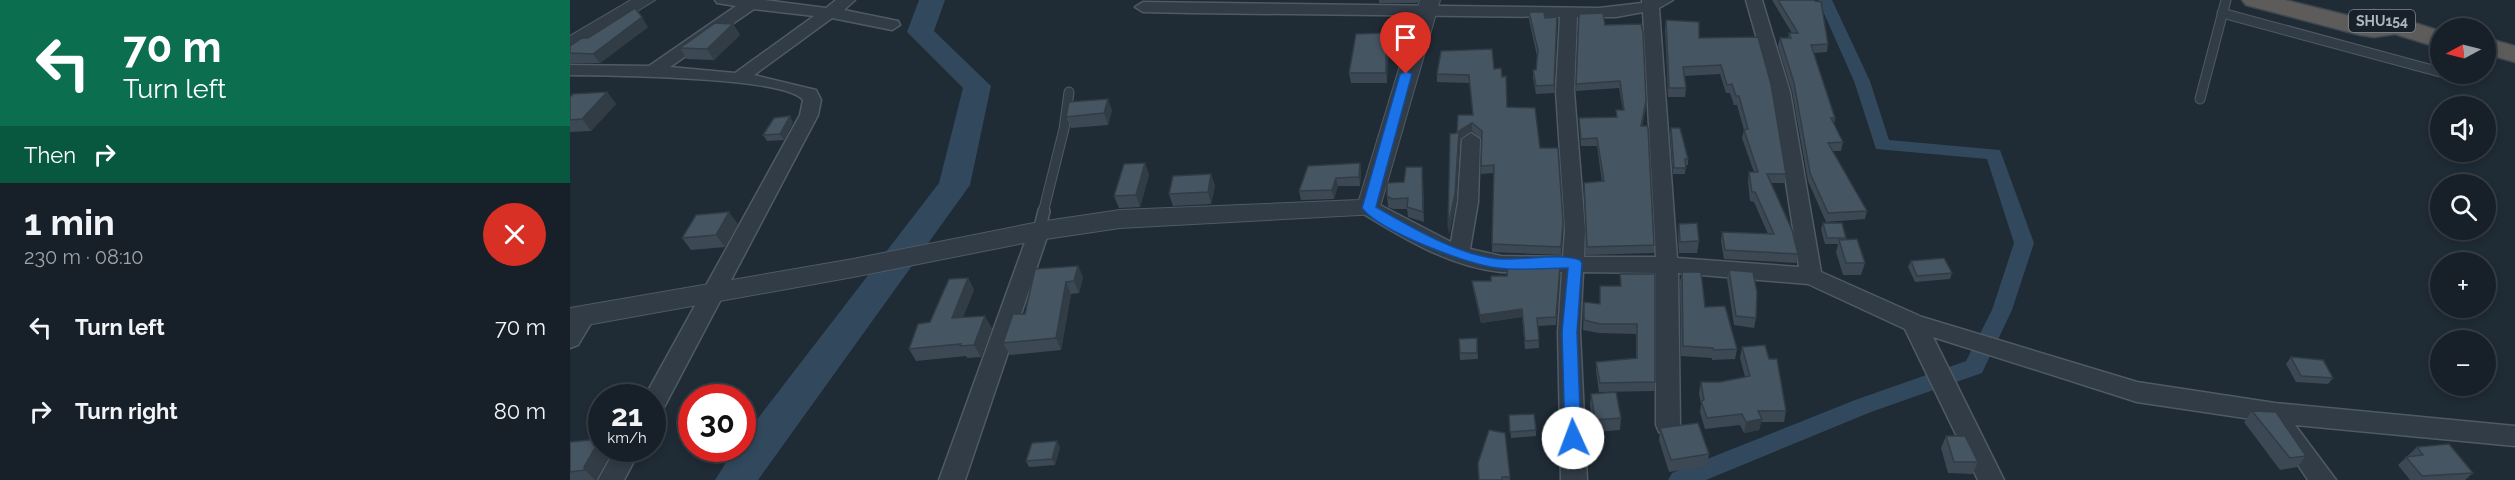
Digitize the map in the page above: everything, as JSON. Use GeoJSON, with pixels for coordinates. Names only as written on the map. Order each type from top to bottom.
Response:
{"type":"FeatureCollection","features":[{"type":"Feature","properties":{"kind":"highway"},"geometry":{"type":"LineString","coordinates":[[2255,0],[2360,27],[2374,29],[2395,26]]}},
{"type":"Feature","properties":{"kind":"highway","name":"SHU154"},"geometry":{"type":"LineString","coordinates":[[2324,0],[2430,37]]}},
{"type":"Feature","properties":{"kind":"highway"},"geometry":{"type":"LineString","coordinates":[[2345,0],[2430,28]]}},
{"type":"Feature","properties":{"kind":"highway"},"geometry":{"type":"LineString","coordinates":[[2496,48],[2515,54]]}},
{"type":"Feature","properties":{"kind":"highway"},"geometry":{"type":"LineString","coordinates":[[2496,57],[2515,63]]}},
{"type":"Feature","properties":{"kind":"street"},"geometry":{"type":"LineString","coordinates":[[570,45],[645,0]]}},
{"type":"Feature","properties":{"kind":"street"},"geometry":{"type":"LineString","coordinates":[[723,0],[754,2],[892,25]]}},
{"type":"Feature","properties":{"kind":"street"},"geometry":{"type":"LineString","coordinates":[[737,79],[847,0]]}},
{"type":"Feature","properties":{"kind":"street"},"geometry":{"type":"LineString","coordinates":[[1754,0],[1781,92],[1811,276]]}},
{"type":"Feature","properties":{"kind":"street"},"geometry":{"type":"LineString","coordinates":[[653,71],[754,2]]}},
{"type":"Feature","properties":{"kind":"street"},"geometry":{"type":"LineString","coordinates":[[1143,7],[1427,6],[1569,11],[1655,2],[1667,265],[1668,425]]}},
{"type":"Feature","properties":{"kind":"street"},"geometry":{"type":"LineString","coordinates":[[1369,208],[1427,6]]}},
{"type":"Feature","properties":{"kind":"street"},"geometry":{"type":"LineString","coordinates":[[1569,11],[1565,91],[1575,263],[1569,332],[1574,480]]}},
{"type":"Feature","properties":{"kind":"street"},"geometry":{"type":"LineString","coordinates":[[570,70],[653,71],[737,79],[800,90],[810,94],[812,100],[809,114],[716,292],[664,384]]}},
{"type":"Feature","properties":{"kind":"street"},"geometry":{"type":"LineString","coordinates":[[1459,254],[1468,202],[1471,139]]}},
{"type":"Feature","properties":{"kind":"street"},"geometry":{"type":"LineString","coordinates":[[570,339],[578,317],[853,268],[1039,231],[1120,219],[1369,208],[1408,231],[1459,254],[1501,264],[1667,265],[1811,276],[1914,322],[2137,392],[2275,413],[2515,436]]}},
{"type":"Feature","properties":{"kind":"street"},"geometry":{"type":"LineString","coordinates":[[952,480],[1039,231]]}},
{"type":"Feature","properties":{"kind":"street"},"geometry":{"type":"LineString","coordinates":[[1914,322],[1991,480]]}},
{"type":"Feature","properties":{"kind":"street"},"geometry":{"type":"LineString","coordinates":[[2275,413],[2323,480]]}},
{"type":"Feature","properties":{"kind":"street"},"geometry":{"type":"LineString","coordinates":[[611,480],[621,462]]}},
{"type":"Feature","properties":{"kind":"lane"},"geometry":{"type":"LineString","coordinates":[[2200,99],[2226,0]]}},
{"type":"Feature","properties":{"kind":"lane"},"geometry":{"type":"LineString","coordinates":[[2222,13],[2430,69]]}},
{"type":"Feature","properties":{"kind":"lane"},"geometry":{"type":"LineString","coordinates":[[1039,231],[1064,129],[1069,92]]}},
{"type":"Feature","properties":{"kind":"building"},"geometry":{"type":"Polygon","coordinates":[[[1778,0],[1821,2],[1828,44],[1811,45],[1835,118],[1831,118],[1843,142],[1828,143],[1867,211],[1828,213],[1810,173],[1794,83],[1780,38],[1791,38],[1789,33],[1798,33],[1778,0]]]}},
{"type":"Feature","properties":{"kind":"building"},"geometry":{"type":"Polygon","coordinates":[[[635,8],[642,17],[593,54],[570,53],[570,46],[582,38],[588,38],[635,8]]]}},
{"type":"Feature","properties":{"kind":"building"},"geometry":{"type":"Polygon","coordinates":[[[1529,12],[1544,12],[1545,18],[1557,17],[1554,85],[1536,86],[1533,70],[1536,70],[1538,50],[1529,12]]]}},
{"type":"Feature","properties":{"kind":"building"},"geometry":{"type":"Polygon","coordinates":[[[1603,13],[1605,25],[1641,24],[1643,32],[1646,101],[1641,126],[1648,128],[1654,245],[1587,247],[1584,183],[1604,181],[1597,138],[1581,139],[1579,118],[1617,117],[1616,110],[1624,110],[1620,81],[1576,84],[1579,14],[1603,13]]]}},
{"type":"Feature","properties":{"kind":"building"},"geometry":{"type":"Polygon","coordinates":[[[1666,20],[1699,22],[1699,38],[1758,37],[1771,84],[1786,174],[1767,174],[1792,230],[1798,254],[1725,250],[1722,232],[1774,234],[1755,192],[1752,192],[1749,172],[1758,172],[1744,130],[1748,129],[1739,96],[1736,96],[1732,84],[1727,85],[1721,65],[1683,67],[1686,88],[1669,88],[1666,20]]]}},
{"type":"Feature","properties":{"kind":"building"},"geometry":{"type":"Polygon","coordinates":[[[715,23],[733,24],[707,49],[680,48],[715,23]]]}},
{"type":"Feature","properties":{"kind":"building"},"geometry":{"type":"Polygon","coordinates":[[[1386,33],[1386,73],[1349,73],[1356,34],[1386,33]]]}},
{"type":"Feature","properties":{"kind":"building"},"geometry":{"type":"Polygon","coordinates":[[[1492,49],[1494,69],[1501,68],[1502,77],[1506,76],[1507,107],[1535,108],[1540,148],[1558,148],[1563,222],[1561,247],[1492,244],[1494,165],[1481,166],[1482,131],[1472,123],[1459,131],[1455,194],[1448,227],[1450,134],[1457,133],[1458,115],[1473,115],[1469,75],[1437,74],[1441,51],[1492,49]]]}},
{"type":"Feature","properties":{"kind":"building"},"geometry":{"type":"Polygon","coordinates":[[[607,92],[582,119],[570,120],[570,97],[573,94],[607,92]]]}},
{"type":"Feature","properties":{"kind":"building"},"geometry":{"type":"Polygon","coordinates":[[[1108,99],[1104,113],[1066,117],[1069,102],[1108,99]]]}},
{"type":"Feature","properties":{"kind":"building"},"geometry":{"type":"Polygon","coordinates":[[[790,116],[780,134],[763,135],[774,118],[790,116]]]}},
{"type":"Feature","properties":{"kind":"building"},"geometry":{"type":"Polygon","coordinates":[[[1671,128],[1680,128],[1688,159],[1685,159],[1686,168],[1674,168],[1671,128]]]}},
{"type":"Feature","properties":{"kind":"building"},"geometry":{"type":"Polygon","coordinates":[[[1145,163],[1136,195],[1114,196],[1124,164],[1145,163]]]}},
{"type":"Feature","properties":{"kind":"building"},"geometry":{"type":"Polygon","coordinates":[[[1360,163],[1359,177],[1336,178],[1332,190],[1299,191],[1308,166],[1360,163]]]}},
{"type":"Feature","properties":{"kind":"building"},"geometry":{"type":"Polygon","coordinates":[[[1406,167],[1422,167],[1423,212],[1407,207],[1408,198],[1392,199],[1387,196],[1387,183],[1404,182],[1406,167]]]}},
{"type":"Feature","properties":{"kind":"building"},"geometry":{"type":"Polygon","coordinates":[[[1211,174],[1208,192],[1169,194],[1173,176],[1211,174]]]}},
{"type":"Feature","properties":{"kind":"building"},"geometry":{"type":"Polygon","coordinates":[[[729,212],[716,235],[682,238],[696,215],[729,212]]]}},
{"type":"Feature","properties":{"kind":"building"},"geometry":{"type":"Polygon","coordinates":[[[1697,223],[1699,241],[1680,242],[1679,224],[1697,223]]]}},
{"type":"Feature","properties":{"kind":"building"},"geometry":{"type":"Polygon","coordinates":[[[1823,223],[1842,223],[1846,238],[1827,238],[1823,223]]]}},
{"type":"Feature","properties":{"kind":"building"},"geometry":{"type":"Polygon","coordinates":[[[1857,239],[1865,263],[1846,263],[1839,240],[1857,239]]]}},
{"type":"Feature","properties":{"kind":"building"},"geometry":{"type":"Polygon","coordinates":[[[1944,258],[1952,273],[1917,276],[1911,261],[1944,258]]]}},
{"type":"Feature","properties":{"kind":"building"},"geometry":{"type":"Polygon","coordinates":[[[1078,266],[1074,281],[1066,282],[1056,338],[1003,343],[1013,314],[1025,314],[1035,269],[1078,266]]]}},
{"type":"Feature","properties":{"kind":"building"},"geometry":{"type":"Polygon","coordinates":[[[1508,266],[1560,266],[1556,317],[1537,318],[1539,340],[1525,341],[1522,309],[1480,315],[1472,281],[1491,281],[1491,276],[1507,276],[1508,266]]]}},
{"type":"Feature","properties":{"kind":"building"},"geometry":{"type":"Polygon","coordinates":[[[1729,270],[1753,272],[1757,292],[1756,318],[1736,316],[1729,270]]]}},
{"type":"Feature","properties":{"kind":"building"},"geometry":{"type":"Polygon","coordinates":[[[1682,272],[1701,272],[1705,307],[1725,306],[1737,349],[1714,350],[1713,348],[1683,346],[1682,272]]]}},
{"type":"Feature","properties":{"kind":"building"},"geometry":{"type":"Polygon","coordinates":[[[1620,274],[1655,274],[1655,382],[1600,383],[1596,362],[1637,358],[1637,324],[1600,324],[1584,320],[1584,302],[1600,304],[1600,286],[1621,286],[1620,274]]]}},
{"type":"Feature","properties":{"kind":"building"},"geometry":{"type":"Polygon","coordinates":[[[968,278],[952,318],[985,316],[974,345],[909,349],[918,324],[930,322],[949,279],[968,278]]]}},
{"type":"Feature","properties":{"kind":"building"},"geometry":{"type":"Polygon","coordinates":[[[1477,338],[1477,353],[1460,353],[1459,339],[1477,338]]]}},
{"type":"Feature","properties":{"kind":"building"},"geometry":{"type":"Polygon","coordinates":[[[1765,345],[1769,359],[1777,359],[1786,411],[1758,411],[1762,419],[1746,422],[1742,414],[1707,418],[1701,401],[1704,400],[1701,382],[1720,382],[1750,376],[1742,347],[1765,345]]]}},
{"type":"Feature","properties":{"kind":"building"},"geometry":{"type":"Polygon","coordinates":[[[2291,357],[2323,360],[2333,378],[2301,376],[2291,357]]]}},
{"type":"Feature","properties":{"kind":"building"},"geometry":{"type":"Polygon","coordinates":[[[1616,392],[1621,418],[1595,420],[1591,394],[1616,392]]]}},
{"type":"Feature","properties":{"kind":"building"},"geometry":{"type":"Polygon","coordinates":[[[2252,411],[2276,412],[2306,456],[2290,458],[2252,411]]]}},
{"type":"Feature","properties":{"kind":"building"},"geometry":{"type":"Polygon","coordinates":[[[1534,414],[1536,430],[1510,432],[1509,415],[1534,414]]]}},
{"type":"Feature","properties":{"kind":"building"},"geometry":{"type":"Polygon","coordinates":[[[1698,423],[1709,454],[1671,460],[1660,428],[1698,423]]]}},
{"type":"Feature","properties":{"kind":"building"},"geometry":{"type":"Polygon","coordinates":[[[1489,430],[1505,433],[1510,477],[1502,477],[1502,480],[1479,480],[1478,463],[1489,430]]]}},
{"type":"Feature","properties":{"kind":"building"},"geometry":{"type":"Polygon","coordinates":[[[1946,436],[1965,436],[1978,462],[1954,462],[1946,436]]]}},
{"type":"Feature","properties":{"kind":"building"},"geometry":{"type":"Polygon","coordinates":[[[588,440],[588,460],[584,467],[585,470],[570,472],[570,442],[588,440]]]}},
{"type":"Feature","properties":{"kind":"building"},"geometry":{"type":"Polygon","coordinates":[[[1057,441],[1052,459],[1026,461],[1032,443],[1057,441]]]}},
{"type":"Feature","properties":{"kind":"building"},"geometry":{"type":"Polygon","coordinates":[[[2449,444],[2473,473],[2422,476],[2406,457],[2423,455],[2417,447],[2449,444]]]}},
{"type":"Feature","properties":{"kind":"waterway"},"geometry":{"type":"LineString","coordinates":[[735,480],[954,185],[977,86],[920,32],[932,0]]}},
{"type":"Feature","properties":{"kind":"waterway"},"geometry":{"type":"LineString","coordinates":[[1680,480],[1863,406],[1974,367],[2002,310],[2024,243],[1994,154],[1882,145],[1862,81],[1825,0]]}},
{"type":"Feature","properties":{"kind":"route"},"geometry":{"type":"LineString","coordinates":[[1406,74],[1369,208],[1408,231],[1475,260],[1501,264],[1575,263],[1569,332],[1573,438]]}}]}
